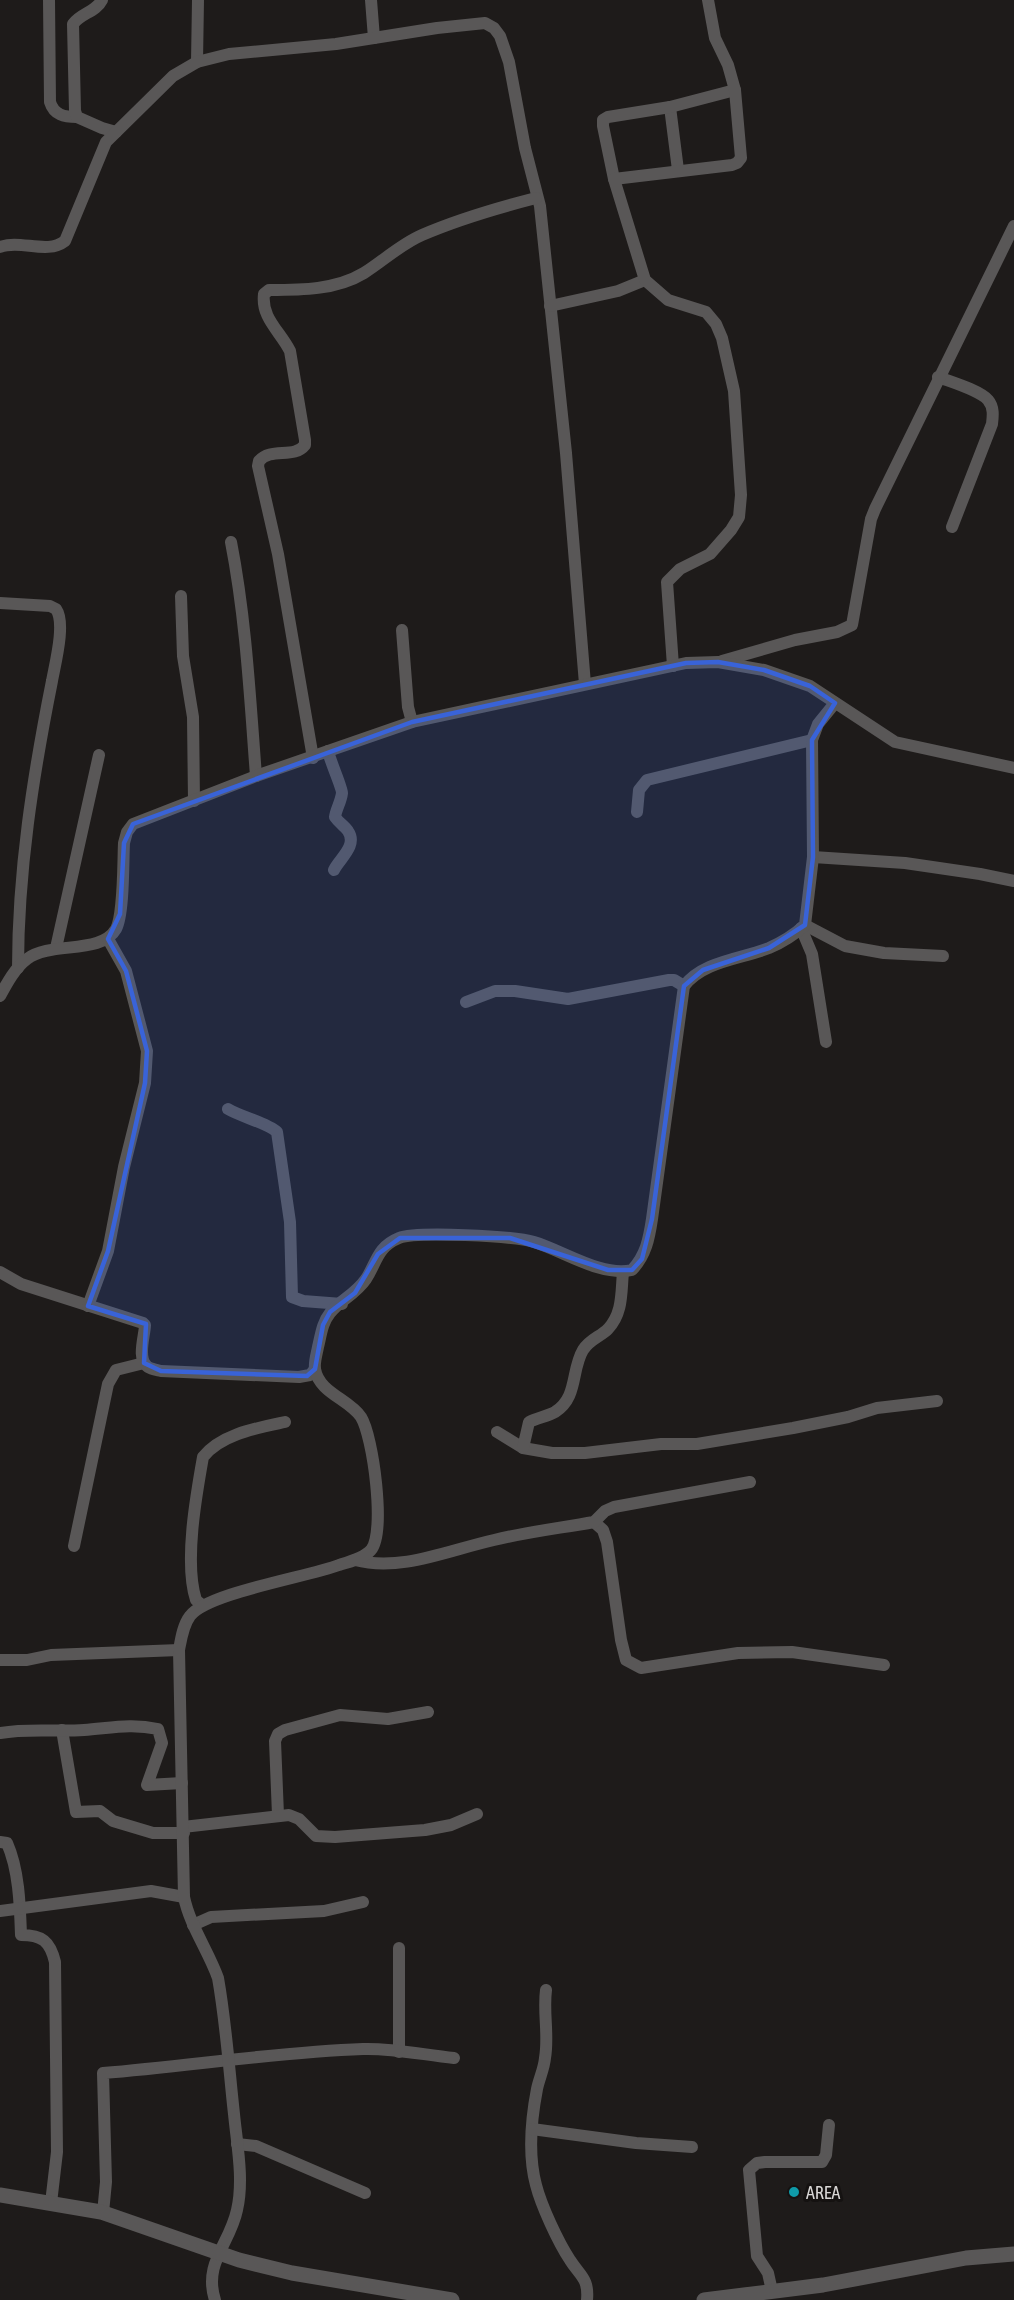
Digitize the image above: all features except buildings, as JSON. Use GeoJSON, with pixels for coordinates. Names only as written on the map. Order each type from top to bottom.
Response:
{"type":"FeatureCollection","features":[{"type":"Feature","properties":{"kind":"street"},"geometry":{"type":"LineString","coordinates":[[49,0],[50,102],[53,110],[61,116],[77,117],[116,132]]}},
{"type":"Feature","properties":{"kind":"street"},"geometry":{"type":"LineString","coordinates":[[77,117],[73,24],[99,6],[102,0]]}},
{"type":"Feature","properties":{"kind":"street"},"geometry":{"type":"LineString","coordinates":[[197,62],[198,0]]}},
{"type":"Feature","properties":{"kind":"street"},"geometry":{"type":"LineString","coordinates":[[371,0],[374,38]]}},
{"type":"Feature","properties":{"kind":"street"},"geometry":{"type":"LineString","coordinates":[[614,179],[732,165],[741,158],[735,90],[728,65],[715,38],[708,0]]}},
{"type":"Feature","properties":{"kind":"street"},"geometry":{"type":"LineString","coordinates":[[0,247],[18,244],[53,247],[64,241],[106,142],[173,76],[197,62],[229,54],[336,44],[485,23],[494,28],[500,36],[509,62],[525,148],[536,198],[540,206],[566,453],[585,684]]}},
{"type":"Feature","properties":{"kind":"street"},"geometry":{"type":"LineString","coordinates":[[673,666],[667,582],[680,569],[710,554],[732,530],[738,518],[741,495],[734,391],[722,338],[716,324],[706,312],[668,300],[645,280],[614,179],[603,120],[608,117],[670,107],[735,90]]}},
{"type":"Feature","properties":{"kind":"street"},"geometry":{"type":"LineString","coordinates":[[670,107],[678,170]]}},
{"type":"Feature","properties":{"kind":"street"},"geometry":{"type":"LineString","coordinates":[[313,758],[278,554],[258,466],[259,460],[267,454],[299,451],[305,445],[305,440],[290,351],[285,340],[267,317],[263,304],[264,294],[269,290],[306,290],[337,284],[361,275],[419,236],[473,216],[536,198]]}},
{"type":"Feature","properties":{"kind":"street"},"geometry":{"type":"LineString","coordinates":[[0,996],[18,968],[36,954],[56,948],[96,944],[108,939],[116,929],[120,914],[124,843],[127,831],[133,824],[256,776],[412,722],[673,666],[718,662],[795,640],[837,632],[852,625],[872,519],[1014,226]]}},
{"type":"Feature","properties":{"kind":"street"},"geometry":{"type":"LineString","coordinates":[[550,306],[618,291],[645,280]]}},
{"type":"Feature","properties":{"kind":"street"},"geometry":{"type":"LineString","coordinates":[[939,377],[989,400],[993,411],[992,424],[952,527]]}},
{"type":"Feature","properties":{"kind":"street"},"geometry":{"type":"LineString","coordinates":[[231,542],[238,578],[246,647],[256,776]]}},
{"type":"Feature","properties":{"kind":"street"},"geometry":{"type":"LineString","coordinates":[[181,596],[183,656],[193,717],[194,801]]}},
{"type":"Feature","properties":{"kind":"street"},"geometry":{"type":"LineString","coordinates":[[0,603],[50,606],[56,609],[60,618],[57,650],[26,829],[18,924],[18,968]]}},
{"type":"Feature","properties":{"kind":"street"},"geometry":{"type":"LineString","coordinates":[[402,630],[408,707],[412,722]]}},
{"type":"Feature","properties":{"kind":"street"},"geometry":{"type":"LineString","coordinates":[[718,662],[764,670],[810,686],[896,742],[1014,768]]}},
{"type":"Feature","properties":{"kind":"street"},"geometry":{"type":"LineString","coordinates":[[826,1042],[811,948],[803,927],[813,857],[812,740],[818,724],[835,703]]}},
{"type":"Feature","properties":{"kind":"street"},"geometry":{"type":"LineString","coordinates":[[637,812],[639,790],[647,780],[812,740]]}},
{"type":"Feature","properties":{"kind":"street"},"geometry":{"type":"LineString","coordinates":[[328,751],[333,771],[341,786],[340,801],[335,817],[339,824],[348,831],[351,840],[346,855],[334,870]]}},
{"type":"Feature","properties":{"kind":"street"},"geometry":{"type":"LineString","coordinates":[[56,948],[99,755]]}},
{"type":"Feature","properties":{"kind":"street"},"geometry":{"type":"LineString","coordinates":[[813,857],[905,863],[980,873],[1014,881]]}},
{"type":"Feature","properties":{"kind":"street"},"geometry":{"type":"LineString","coordinates":[[803,927],[845,946],[884,953],[943,956]]}},
{"type":"Feature","properties":{"kind":"street"},"geometry":{"type":"LineString","coordinates":[[0,1272],[21,1284],[145,1325],[142,1352],[146,1366],[161,1371],[299,1377],[310,1375],[315,1369],[323,1325],[330,1312],[361,1286],[378,1254],[400,1238],[422,1235],[510,1238],[533,1242],[608,1270],[623,1272],[632,1270],[642,1259],[648,1242],[684,986],[691,977],[703,970],[769,948],[791,938],[803,927]]}},
{"type":"Feature","properties":{"kind":"street"},"geometry":{"type":"LineString","coordinates":[[88,1306],[108,1251],[124,1167],[146,1083],[147,1051],[126,971],[108,939]]}},
{"type":"Feature","properties":{"kind":"street"},"geometry":{"type":"LineString","coordinates":[[466,1002],[495,991],[515,991],[568,999],[669,980],[674,980],[684,986]]}},
{"type":"Feature","properties":{"kind":"street"},"geometry":{"type":"LineString","coordinates":[[228,1109],[277,1132],[290,1222],[292,1297],[303,1301],[342,1304]]}},
{"type":"Feature","properties":{"kind":"street"},"geometry":{"type":"LineString","coordinates":[[523,1448],[529,1422],[555,1412],[565,1403],[571,1394],[575,1370],[583,1350],[594,1337],[606,1331],[619,1314],[623,1272]]}},
{"type":"Feature","properties":{"kind":"street"},"geometry":{"type":"LineString","coordinates":[[74,1546],[108,1384],[116,1370],[121,1367],[144,1363]]}},
{"type":"Feature","properties":{"kind":"street"},"geometry":{"type":"LineString","coordinates":[[215,2300],[210,2285],[211,2272],[237,2213],[240,2195],[237,2144],[218,1978],[211,1958],[188,1916],[184,1897],[179,1650],[182,1634],[190,1616],[202,1605],[221,1597],[329,1569],[355,1560],[371,1549],[379,1530],[379,1509],[368,1437],[361,1418],[321,1384],[315,1369]]}},
{"type":"Feature","properties":{"kind":"street"},"geometry":{"type":"LineString","coordinates":[[497,1432],[523,1448],[552,1453],[585,1453],[661,1444],[697,1444],[848,1417],[877,1408],[937,1401]]}},
{"type":"Feature","properties":{"kind":"street"},"geometry":{"type":"LineString","coordinates":[[202,1605],[196,1600],[192,1582],[192,1537],[203,1457],[209,1449],[247,1431],[285,1422]]}},
{"type":"Feature","properties":{"kind":"street"},"geometry":{"type":"LineString","coordinates":[[355,1560],[370,1564],[390,1564],[496,1539],[594,1522],[605,1511],[614,1507],[750,1482]]}},
{"type":"Feature","properties":{"kind":"street"},"geometry":{"type":"LineString","coordinates":[[594,1522],[603,1530],[607,1542],[621,1640],[626,1660],[633,1665],[641,1668],[738,1653],[792,1652],[884,1665]]}},
{"type":"Feature","properties":{"kind":"street"},"geometry":{"type":"LineString","coordinates":[[0,1660],[27,1660],[51,1655],[179,1650]]}},
{"type":"Feature","properties":{"kind":"street"},"geometry":{"type":"LineString","coordinates":[[278,1815],[275,1741],[278,1734],[340,1715],[388,1719],[428,1712]]}},
{"type":"Feature","properties":{"kind":"street"},"geometry":{"type":"LineString","coordinates":[[0,1733],[16,1730],[62,1730],[137,1725],[158,1729],[162,1743],[147,1785],[182,1783]]}},
{"type":"Feature","properties":{"kind":"street"},"geometry":{"type":"LineString","coordinates":[[62,1730],[76,1812],[100,1811],[113,1821],[153,1833],[289,1815],[299,1819],[316,1836],[335,1838],[425,1830],[451,1825],[477,1814]]}},
{"type":"Feature","properties":{"kind":"street"},"geometry":{"type":"LineString","coordinates":[[0,1842],[7,1843],[12,1854],[20,1908],[21,1935],[36,1935],[52,1948],[55,1962],[57,2152],[51,2203]]}},
{"type":"Feature","properties":{"kind":"street"},"geometry":{"type":"LineString","coordinates":[[0,1911],[151,1891],[184,1897]]}},
{"type":"Feature","properties":{"kind":"street"},"geometry":{"type":"LineString","coordinates":[[193,1925],[211,1917],[324,1911],[363,1902]]}},
{"type":"Feature","properties":{"kind":"street"},"geometry":{"type":"LineString","coordinates":[[399,1948],[399,2052]]}},
{"type":"Feature","properties":{"kind":"street"},"geometry":{"type":"LineString","coordinates":[[546,1990],[543,2008],[547,2042],[537,2089],[532,2129],[533,2169],[536,2187],[570,2261],[584,2276],[587,2300]]}},
{"type":"Feature","properties":{"kind":"street"},"geometry":{"type":"LineString","coordinates":[[103,2213],[106,2171],[103,2073],[364,2049],[454,2058]]}},
{"type":"Feature","properties":{"kind":"street"},"geometry":{"type":"LineString","coordinates":[[772,2291],[768,2272],[757,2256],[749,2170],[757,2163],[765,2162],[822,2162],[826,2155],[829,2125]]}},
{"type":"Feature","properties":{"kind":"street"},"geometry":{"type":"LineString","coordinates":[[532,2129],[636,2143],[692,2147]]}},
{"type":"Feature","properties":{"kind":"street"},"geometry":{"type":"LineString","coordinates":[[237,2144],[256,2146],[365,2193]]}},
{"type":"Feature","properties":{"kind":"street"},"geometry":{"type":"LineString","coordinates":[[0,2195],[103,2213],[220,2253],[292,2273],[452,2300]]}},
{"type":"Feature","properties":{"kind":"street"},"geometry":{"type":"LineString","coordinates":[[704,2300],[822,2285],[966,2258],[1014,2254]]}},
{"type":"Feature","properties":{"kind":"highlighted area"},"geometry":{"type":"Polygon","coordinates":[[[718,662],[764,670],[810,686],[835,703],[812,740],[813,857],[805,925],[769,948],[703,970],[684,986],[652,1219],[642,1259],[632,1270],[608,1270],[510,1238],[400,1238],[378,1254],[355,1293],[330,1312],[323,1325],[315,1369],[307,1376],[161,1371],[144,1363],[146,1324],[88,1306],[108,1251],[145,1083],[147,1051],[126,971],[108,939],[120,914],[124,843],[133,824],[412,722],[686,663],[718,662]]]}},
{"type":"Feature","properties":{"kind":"place","name":"AREA"},"geometry":{"type":"Point","coordinates":[794,2192]}}]}
